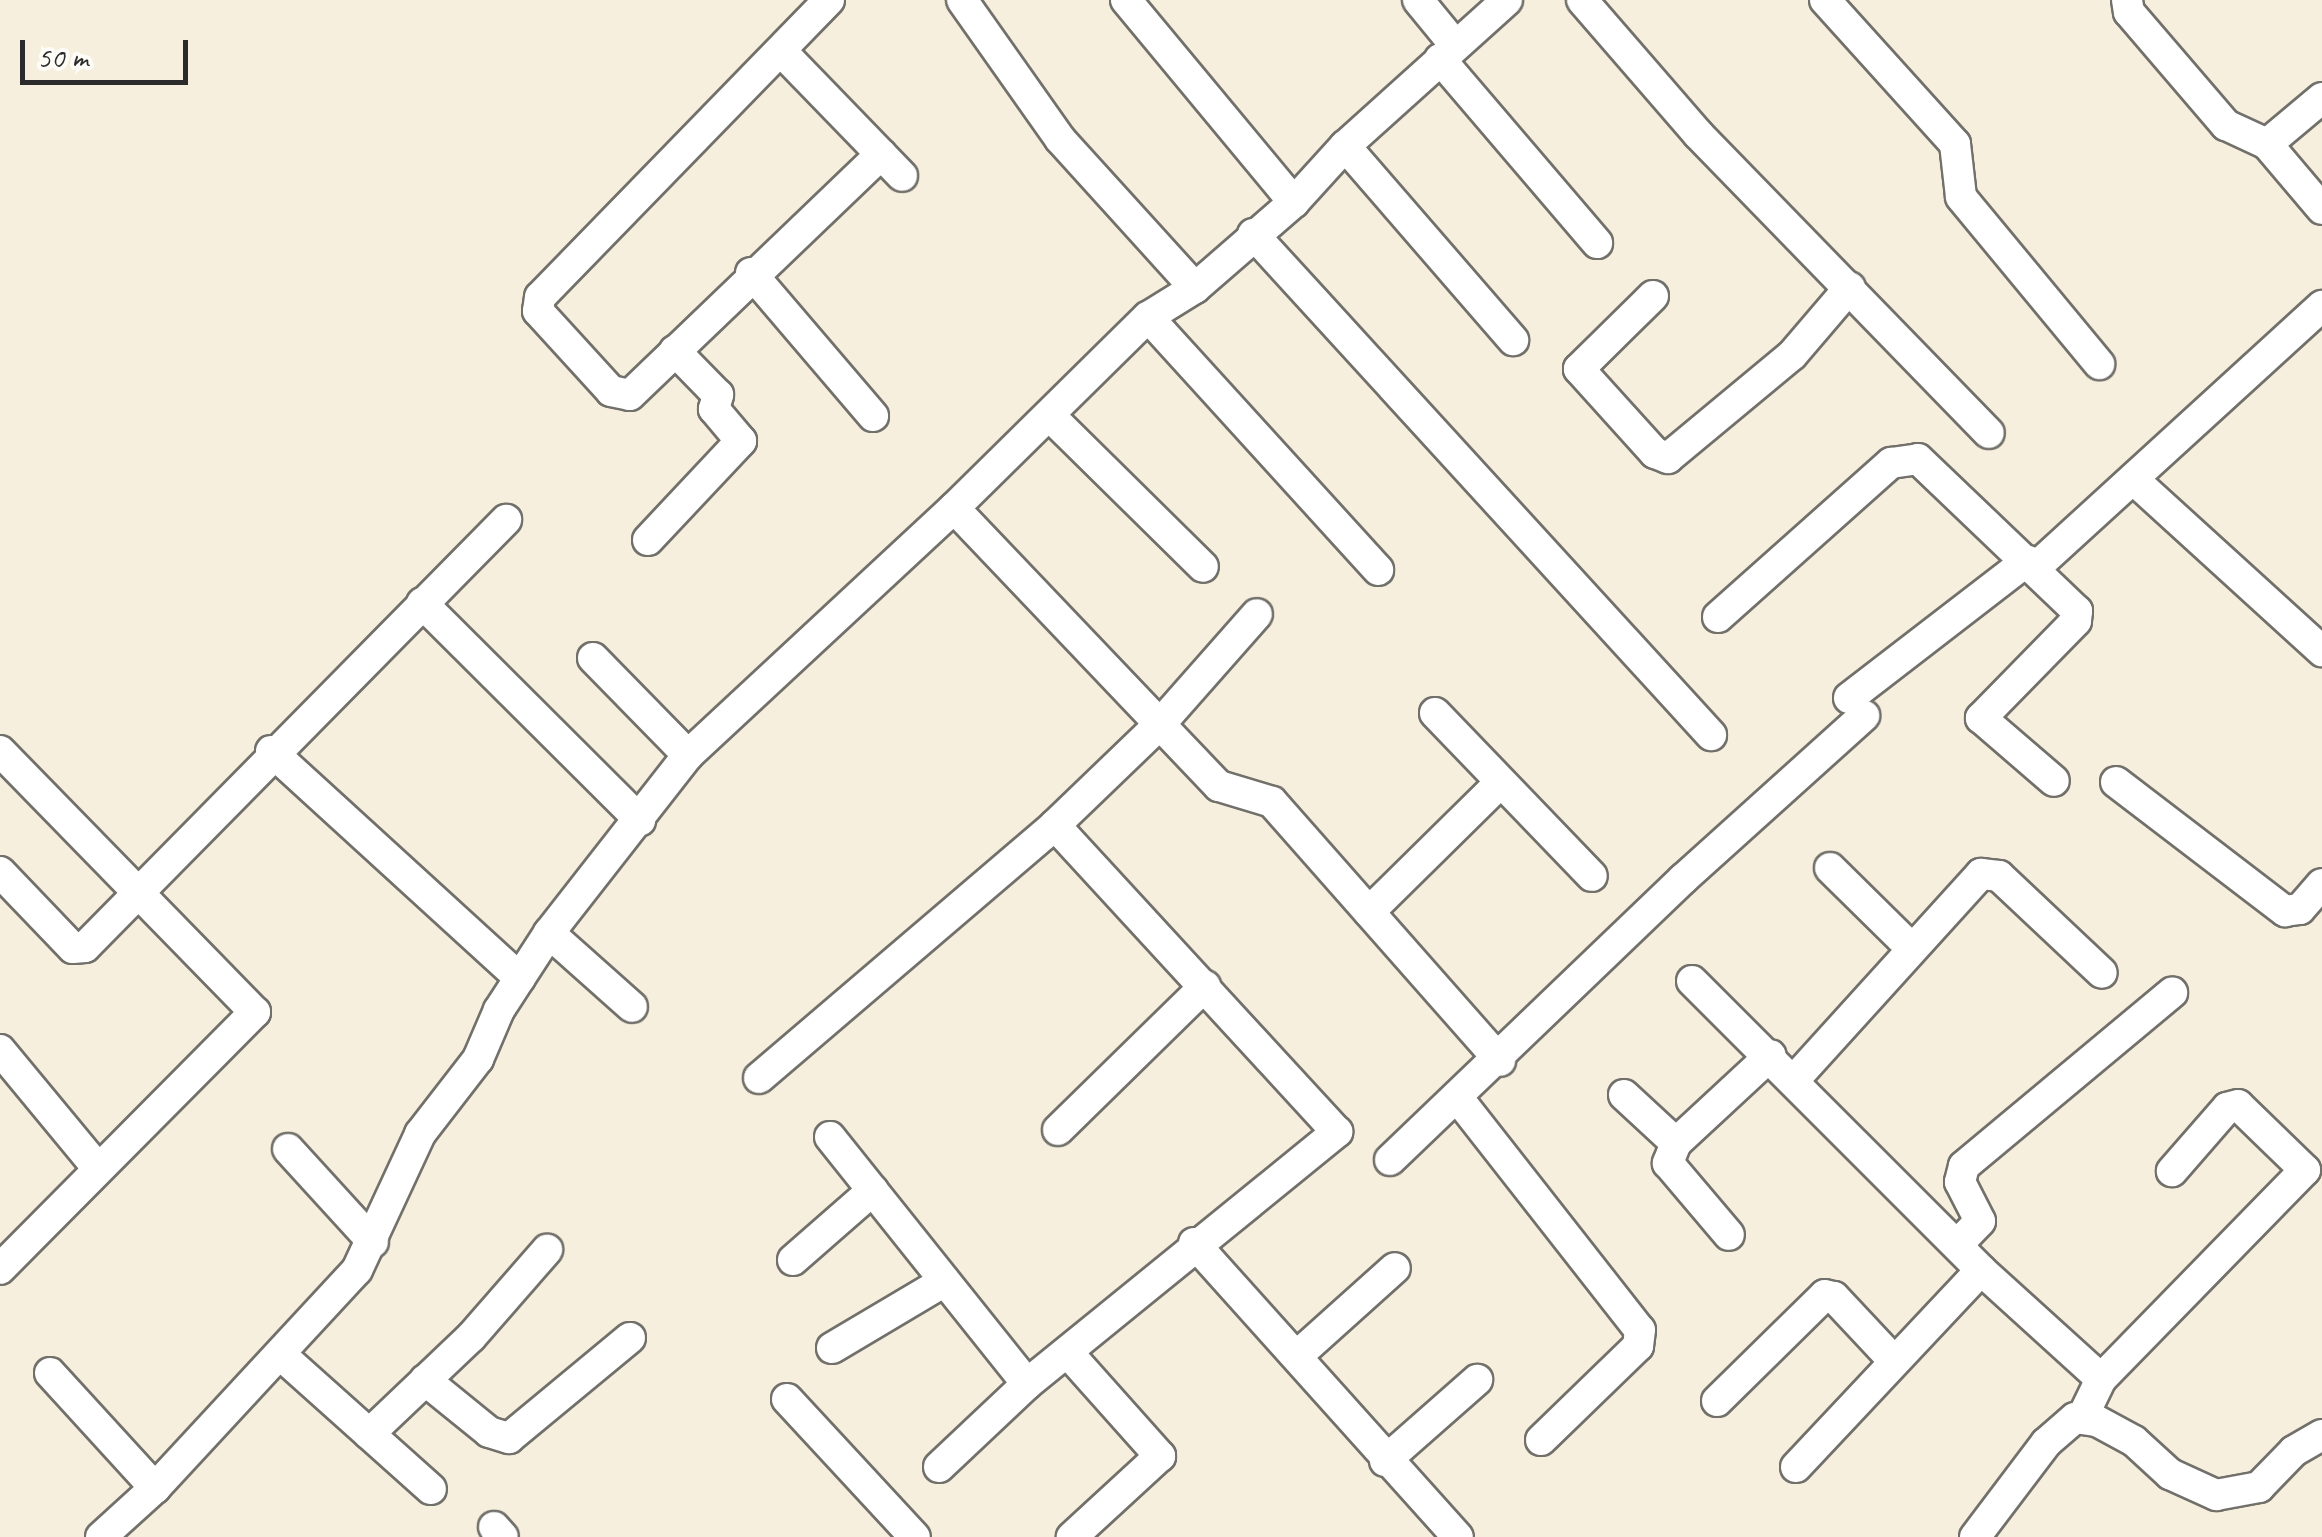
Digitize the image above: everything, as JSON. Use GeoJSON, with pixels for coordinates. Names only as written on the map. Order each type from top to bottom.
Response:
{"type":"FeatureCollection","features":[{"type":"Feature","properties":{"kind":"street"},"geometry":{"type":"LineString","coordinates":[[784,53],[892,164],[750,273],[636,392],[620,397],[540,315],[537,302],[784,53],[829,0]]}},
{"type":"Feature","properties":{"kind":"street"},"geometry":{"type":"LineString","coordinates":[[962,0],[1060,140],[1195,288]]}},
{"type":"Feature","properties":{"kind":"street"},"geometry":{"type":"LineString","coordinates":[[1126,0],[1294,202]]}},
{"type":"Feature","properties":{"kind":"street"},"geometry":{"type":"LineString","coordinates":[[1418,0],[1448,52],[1597,244]]}},
{"type":"Feature","properties":{"kind":"street"},"geometry":{"type":"LineString","coordinates":[[101,1537],[156,1488],[328,1308],[373,1242],[420,1134],[478,1059],[520,978],[549,933],[688,755],[954,508],[1148,317],[1195,288],[1294,202],[1345,146],[1507,0]]}},
{"type":"Feature","properties":{"kind":"street"},"geometry":{"type":"LineString","coordinates":[[1582,0],[1698,134],[1988,433]]}},
{"type":"Feature","properties":{"kind":"street"},"geometry":{"type":"LineString","coordinates":[[1825,0],[1955,144],[1961,197],[2099,364]]}},
{"type":"Feature","properties":{"kind":"street"},"geometry":{"type":"LineString","coordinates":[[2127,0],[2129,12],[2226,125],[2267,144],[2322,208]]}},
{"type":"Feature","properties":{"kind":"street"},"geometry":{"type":"LineString","coordinates":[[2267,144],[2322,98]]}},
{"type":"Feature","properties":{"kind":"street"},"geometry":{"type":"LineString","coordinates":[[1345,146],[1512,340]]}},
{"type":"Feature","properties":{"kind":"street"},"geometry":{"type":"LineString","coordinates":[[1253,234],[1711,735]]}},
{"type":"Feature","properties":{"kind":"street"},"geometry":{"type":"LineString","coordinates":[[750,273],[874,416]]}},
{"type":"Feature","properties":{"kind":"street"},"geometry":{"type":"LineString","coordinates":[[1652,296],[1579,370],[1655,453],[1668,458],[1792,355],[1850,287]]}},
{"type":"Feature","properties":{"kind":"street"},"geometry":{"type":"LineString","coordinates":[[1390,1160],[1500,1060],[1856,707],[2133,479],[2322,306]]}},
{"type":"Feature","properties":{"kind":"street"},"geometry":{"type":"LineString","coordinates":[[1148,317],[1378,570]]}},
{"type":"Feature","properties":{"kind":"street"},"geometry":{"type":"LineString","coordinates":[[648,540],[741,442],[714,409],[718,395],[675,351]]}},
{"type":"Feature","properties":{"kind":"street"},"geometry":{"type":"LineString","coordinates":[[1049,414],[1203,566]]}},
{"type":"Feature","properties":{"kind":"street"},"geometry":{"type":"LineString","coordinates":[[1718,617],[1891,463],[1909,457],[1928,464],[2078,616],[1981,718],[2054,781]]}},
{"type":"Feature","properties":{"kind":"street"},"geometry":{"type":"LineString","coordinates":[[2133,479],[2322,651]]}},
{"type":"Feature","properties":{"kind":"street"},"geometry":{"type":"LineString","coordinates":[[954,508],[1220,786],[1272,802],[1500,1060]]}},
{"type":"Feature","properties":{"kind":"street"},"geometry":{"type":"LineString","coordinates":[[0,872],[80,950],[272,751],[506,520]]}},
{"type":"Feature","properties":{"kind":"street"},"geometry":{"type":"LineString","coordinates":[[422,603],[640,820]]}},
{"type":"Feature","properties":{"kind":"street"},"geometry":{"type":"LineString","coordinates":[[760,1078],[1056,825],[1160,722],[1257,614]]}},
{"type":"Feature","properties":{"kind":"street"},"geometry":{"type":"LineString","coordinates":[[594,658],[688,755]]}},
{"type":"Feature","properties":{"kind":"street"},"geometry":{"type":"LineString","coordinates":[[1435,713],[1499,784],[1592,876]]}},
{"type":"Feature","properties":{"kind":"street"},"geometry":{"type":"LineString","coordinates":[[272,751],[520,978]]}},
{"type":"Feature","properties":{"kind":"street"},"geometry":{"type":"LineString","coordinates":[[0,752],[138,887],[255,1012],[96,1166],[0,1269]]}},
{"type":"Feature","properties":{"kind":"street"},"geometry":{"type":"LineString","coordinates":[[2116,782],[2285,911],[2300,909],[2322,884]]}},
{"type":"Feature","properties":{"kind":"street"},"geometry":{"type":"LineString","coordinates":[[1368,912],[1499,784]]}},
{"type":"Feature","properties":{"kind":"street"},"geometry":{"type":"LineString","coordinates":[[939,1467],[1027,1384],[1069,1354],[1194,1244],[1337,1132],[1056,825]]}},
{"type":"Feature","properties":{"kind":"street"},"geometry":{"type":"LineString","coordinates":[[1830,868],[1910,947]]}},
{"type":"Feature","properties":{"kind":"street"},"geometry":{"type":"LineString","coordinates":[[1795,1079],[1910,947],[1978,877],[1991,872],[2102,973]]}},
{"type":"Feature","properties":{"kind":"street"},"geometry":{"type":"LineString","coordinates":[[549,933],[632,1007]]}},
{"type":"Feature","properties":{"kind":"street"},"geometry":{"type":"LineString","coordinates":[[1692,981],[1795,1079],[1981,1270],[2101,1380]]}},
{"type":"Feature","properties":{"kind":"street"},"geometry":{"type":"LineString","coordinates":[[1058,1130],[1206,986]]}},
{"type":"Feature","properties":{"kind":"street"},"geometry":{"type":"LineString","coordinates":[[1957,1246],[1980,1221],[1960,1182],[1964,1166],[2172,993]]}},
{"type":"Feature","properties":{"kind":"street"},"geometry":{"type":"LineString","coordinates":[[0,1050],[96,1166]]}},
{"type":"Feature","properties":{"kind":"street"},"geometry":{"type":"LineString","coordinates":[[1728,1235],[1668,1162],[1676,1143],[1771,1056]]}},
{"type":"Feature","properties":{"kind":"street"},"geometry":{"type":"LineString","coordinates":[[1624,1095],[1676,1143]]}},
{"type":"Feature","properties":{"kind":"street"},"geometry":{"type":"LineString","coordinates":[[1457,1097],[1640,1330],[1638,1346],[1541,1440]]}},
{"type":"Feature","properties":{"kind":"street"},"geometry":{"type":"LineString","coordinates":[[1975,1537],[2046,1443],[2082,1416],[2101,1380],[2306,1170],[2238,1105],[2227,1108],[2172,1171]]}},
{"type":"Feature","properties":{"kind":"street"},"geometry":{"type":"LineString","coordinates":[[830,1137],[1027,1384]]}},
{"type":"Feature","properties":{"kind":"street"},"geometry":{"type":"LineString","coordinates":[[288,1149],[373,1242]]}},
{"type":"Feature","properties":{"kind":"street"},"geometry":{"type":"LineString","coordinates":[[793,1260],[873,1190]]}},
{"type":"Feature","properties":{"kind":"street"},"geometry":{"type":"LineString","coordinates":[[1194,1244],[1298,1355],[1385,1461],[1458,1537]]}},
{"type":"Feature","properties":{"kind":"street"},"geometry":{"type":"LineString","coordinates":[[369,1434],[546,1250]]}},
{"type":"Feature","properties":{"kind":"street"},"geometry":{"type":"LineString","coordinates":[[1298,1355],[1395,1268]]}},
{"type":"Feature","properties":{"kind":"street"},"geometry":{"type":"LineString","coordinates":[[1796,1467],[1892,1359],[1981,1270]]}},
{"type":"Feature","properties":{"kind":"street"},"geometry":{"type":"LineString","coordinates":[[832,1348],[946,1281]]}},
{"type":"Feature","properties":{"kind":"street"},"geometry":{"type":"LineString","coordinates":[[1717,1401],[1825,1295],[1834,1296],[1892,1359]]}},
{"type":"Feature","properties":{"kind":"street"},"geometry":{"type":"LineString","coordinates":[[424,1380],[489,1432],[509,1438],[630,1338]]}},
{"type":"Feature","properties":{"kind":"street"},"geometry":{"type":"LineString","coordinates":[[1069,1354],[1160,1456],[1072,1537]]}},
{"type":"Feature","properties":{"kind":"street"},"geometry":{"type":"LineString","coordinates":[[280,1355],[431,1489]]}},
{"type":"Feature","properties":{"kind":"street"},"geometry":{"type":"LineString","coordinates":[[50,1373],[156,1488]]}},
{"type":"Feature","properties":{"kind":"street"},"geometry":{"type":"LineString","coordinates":[[1385,1461],[1477,1380]]}},
{"type":"Feature","properties":{"kind":"street"},"geometry":{"type":"LineString","coordinates":[[787,1399],[914,1537]]}},
{"type":"Feature","properties":{"kind":"street"},"geometry":{"type":"LineString","coordinates":[[2082,1416],[2134,1441],[2170,1474],[2216,1496],[2259,1487],[2294,1451],[2322,1435]]}}]}
